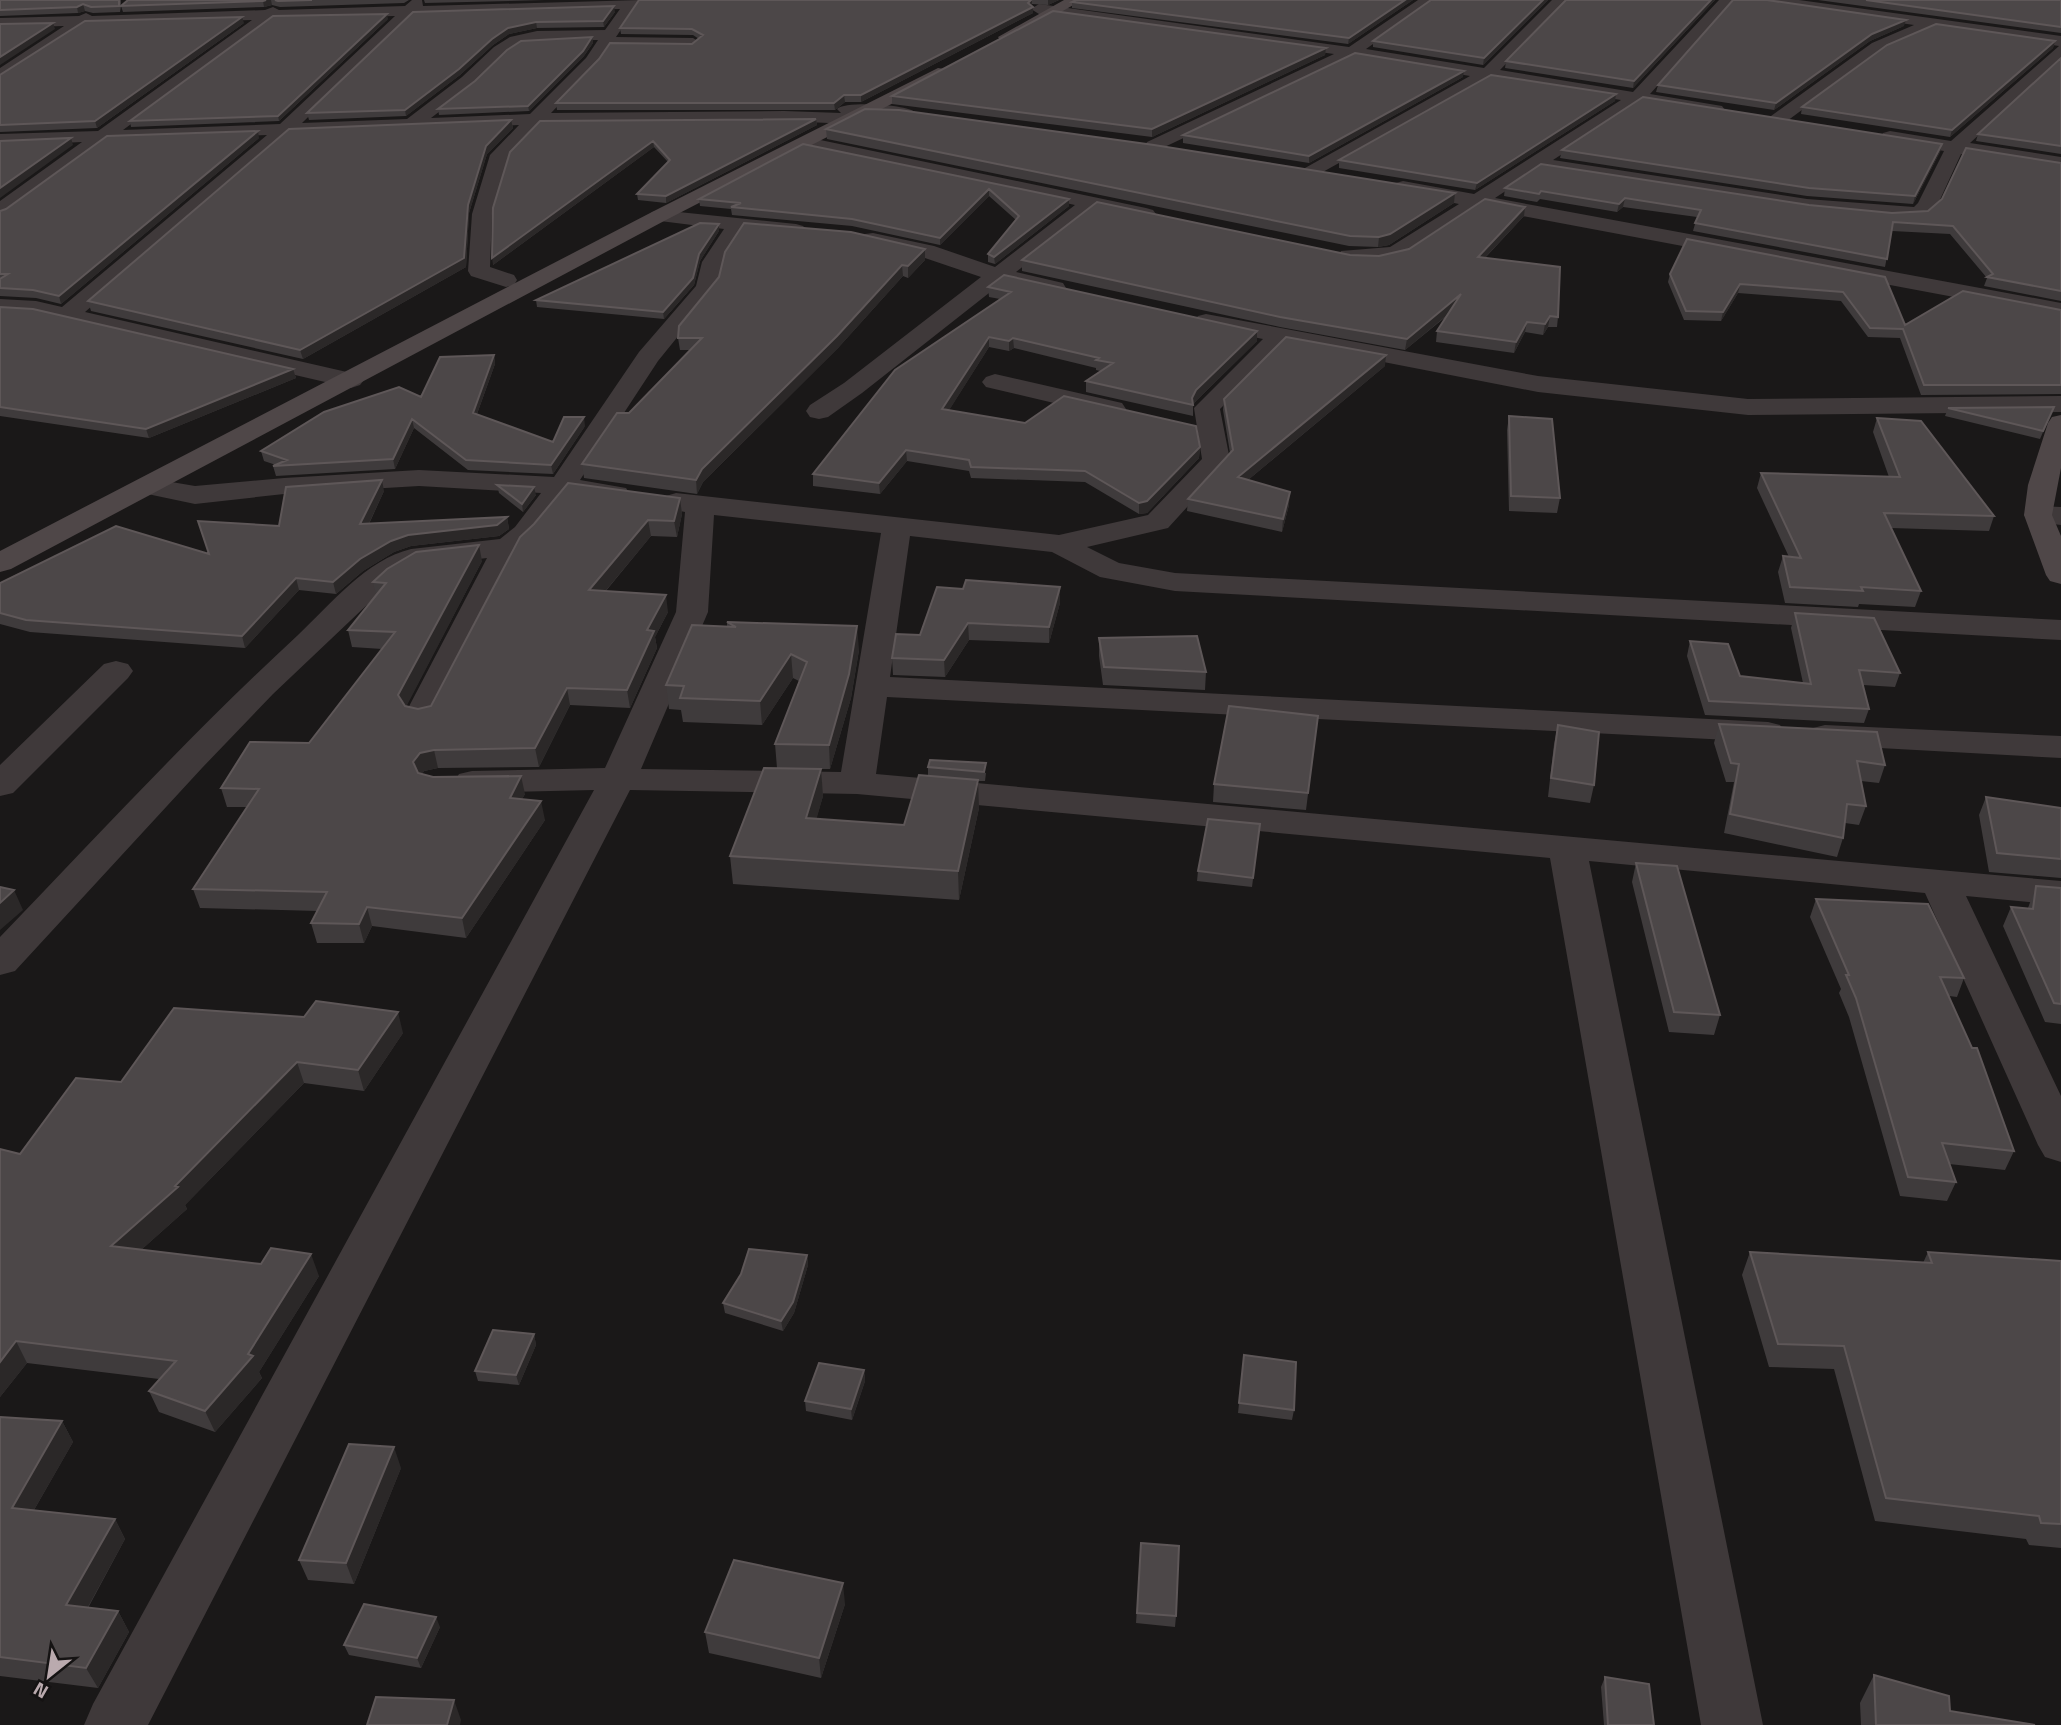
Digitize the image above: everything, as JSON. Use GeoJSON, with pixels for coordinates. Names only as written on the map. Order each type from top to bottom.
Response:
{"type":"FeatureCollection","features":[{"type":"Feature","properties":{"kind":"main road"},"geometry":{"type":"LineString","coordinates":[[987,41],[1056,5]]}},
{"type":"Feature","properties":{"kind":"main road"},"geometry":{"type":"LineString","coordinates":[[12,532],[506,280],[848,114],[957,57]]}},
{"type":"Feature","properties":{"kind":"main road"},"geometry":{"type":"LineString","coordinates":[[0,564],[659,216],[806,143],[848,114]]}},
{"type":"Feature","properties":{"kind":"main road"},"geometry":{"type":"LineString","coordinates":[[2061,423],[2042,485],[2061,575]]}},
{"type":"Feature","properties":{"kind":"street"},"geometry":{"type":"LineString","coordinates":[[0,211],[290,0]]}},
{"type":"Feature","properties":{"kind":"street"},"geometry":{"type":"LineString","coordinates":[[1194,153],[1147,145],[1352,52],[1428,0]]}},
{"type":"Feature","properties":{"kind":"street"},"geometry":{"type":"LineString","coordinates":[[1338,176],[1305,171],[1488,73],[1560,0]]}},
{"type":"Feature","properties":{"kind":"street"},"geometry":{"type":"LineString","coordinates":[[1335,253],[1378,257],[1398,252],[1639,96],[1727,0]]}},
{"type":"Feature","properties":{"kind":"street"},"geometry":{"type":"LineString","coordinates":[[1767,0],[2061,41]]}},
{"type":"Feature","properties":{"kind":"street"},"geometry":{"type":"LineString","coordinates":[[0,23],[269,14],[414,5],[632,2]]}},
{"type":"Feature","properties":{"kind":"street"},"geometry":{"type":"LineString","coordinates":[[506,280],[479,271],[482,214],[500,155],[592,61],[632,2]]}},
{"type":"Feature","properties":{"kind":"street"},"geometry":{"type":"LineString","coordinates":[[66,316],[285,129],[414,5]]}},
{"type":"Feature","properties":{"kind":"street"},"geometry":{"type":"LineString","coordinates":[[1056,5],[1639,96],[1738,114]]}},
{"type":"Feature","properties":{"kind":"street"},"geometry":{"type":"LineString","coordinates":[[0,76],[101,6]]}},
{"type":"Feature","properties":{"kind":"street"},"geometry":{"type":"LineString","coordinates":[[1805,124],[1771,119],[1878,46],[1934,23]]}},
{"type":"Feature","properties":{"kind":"street"},"geometry":{"type":"LineString","coordinates":[[411,124],[468,81],[500,50],[516,40],[537,36],[693,43]]}},
{"type":"Feature","properties":{"kind":"street"},"geometry":{"type":"LineString","coordinates":[[1535,163],[1807,205],[1919,213],[1927,206],[1955,147],[2061,50]]}},
{"type":"Feature","properties":{"kind":"street"},"geometry":{"type":"LineString","coordinates":[[0,140],[537,119],[848,114],[927,116]]}},
{"type":"Feature","properties":{"kind":"street"},"geometry":{"type":"LineString","coordinates":[[1873,134],[2061,163]]}},
{"type":"Feature","properties":{"kind":"street"},"geometry":{"type":"LineString","coordinates":[[806,143],[1172,220]]}},
{"type":"Feature","properties":{"kind":"street"},"geometry":{"type":"LineString","coordinates":[[1389,184],[2061,310]]}},
{"type":"Feature","properties":{"kind":"street"},"geometry":{"type":"LineString","coordinates":[[818,411],[853,388],[1091,203]]}},
{"type":"Feature","properties":{"kind":"street"},"geometry":{"type":"LineString","coordinates":[[659,216],[814,231]]}},
{"type":"Feature","properties":{"kind":"street"},"geometry":{"type":"LineString","coordinates":[[422,714],[508,547],[525,533],[562,486],[648,357],[707,286],[713,261],[737,225]]}},
{"type":"Feature","properties":{"kind":"street"},"geometry":{"type":"LineString","coordinates":[[852,235],[926,251],[971,268],[1077,293]]}},
{"type":"Feature","properties":{"kind":"street"},"geometry":{"type":"LineString","coordinates":[[0,306],[36,308],[351,380]]}},
{"type":"Feature","properties":{"kind":"street"},"geometry":{"type":"LineString","coordinates":[[1184,317],[1538,384],[1748,407],[2061,404]]}},
{"type":"Feature","properties":{"kind":"street"},"geometry":{"type":"LineString","coordinates":[[148,486],[195,495],[284,486],[419,478],[562,486],[700,506],[1059,544],[1158,522],[1216,460],[1198,427],[1207,408],[1279,337]]}},
{"type":"Feature","properties":{"kind":"street"},"geometry":{"type":"LineString","coordinates":[[995,382],[1144,415]]}},
{"type":"Feature","properties":{"kind":"street"},"geometry":{"type":"LineString","coordinates":[[115,1725],[618,779],[692,612],[700,506]]}},
{"type":"Feature","properties":{"kind":"street"},"geometry":{"type":"LineString","coordinates":[[857,783],[897,526]]}},
{"type":"Feature","properties":{"kind":"street"},"geometry":{"type":"LineString","coordinates":[[1059,544],[1111,571],[1175,582],[2061,631]]}},
{"type":"Feature","properties":{"kind":"street"},"geometry":{"type":"LineString","coordinates":[[0,962],[189,760],[261,687],[378,577],[411,558],[508,547]]}},
{"type":"Feature","properties":{"kind":"street"},"geometry":{"type":"LineString","coordinates":[[0,785],[116,671]]}},
{"type":"Feature","properties":{"kind":"street"},"geometry":{"type":"LineString","coordinates":[[872,686],[2061,747]]}},
{"type":"Feature","properties":{"kind":"street"},"geometry":{"type":"LineString","coordinates":[[438,782],[618,779],[857,783],[2061,893]]}},
{"type":"Feature","properties":{"kind":"street"},"geometry":{"type":"LineString","coordinates":[[1567,848],[1732,1725]]}},
{"type":"Feature","properties":{"kind":"street"},"geometry":{"type":"LineString","coordinates":[[1940,882],[2061,1145]]}},
{"type":"Feature","properties":{"kind":"building"},"geometry":{"type":"Polygon","coordinates":[[[0,0],[119,0],[119,6],[91,7],[83,4],[77,7],[0,10],[0,0]]]}},
{"type":"Feature","properties":{"kind":"building"},"geometry":{"type":"Polygon","coordinates":[[[128,0],[266,0],[121,6],[128,0]]]}},
{"type":"Feature","properties":{"kind":"building"},"geometry":{"type":"Polygon","coordinates":[[[639,0],[1031,0],[1028,3],[1033,7],[861,95],[844,95],[834,103],[556,103],[599,59],[610,43],[692,44],[703,35],[692,29],[620,28],[639,0]]]}},
{"type":"Feature","properties":{"kind":"building"},"geometry":{"type":"Polygon","coordinates":[[[1405,0],[1349,38],[1072,2],[1405,0]]]}},
{"type":"Feature","properties":{"kind":"building"},"geometry":{"type":"Polygon","coordinates":[[[1431,0],[1543,0],[1484,58],[1373,41],[1431,0]]]}},
{"type":"Feature","properties":{"kind":"building"},"geometry":{"type":"Polygon","coordinates":[[[1566,0],[1711,0],[1634,81],[1506,61],[1566,0]]]}},
{"type":"Feature","properties":{"kind":"building"},"geometry":{"type":"Polygon","coordinates":[[[1733,0],[1767,0],[1906,20],[1872,34],[1776,103],[1658,85],[1733,0]]]}},
{"type":"Feature","properties":{"kind":"building"},"geometry":{"type":"Polygon","coordinates":[[[1866,0],[2061,0],[2061,27],[1866,0]]]}},
{"type":"Feature","properties":{"kind":"building"},"geometry":{"type":"Polygon","coordinates":[[[614,6],[603,21],[536,22],[508,28],[405,110],[307,113],[413,12],[614,6]]]}},
{"type":"Feature","properties":{"kind":"building"},"geometry":{"type":"Polygon","coordinates":[[[1053,11],[1326,48],[1152,129],[892,96],[1053,11]]]}},
{"type":"Feature","properties":{"kind":"building"},"geometry":{"type":"Polygon","coordinates":[[[387,14],[278,116],[130,121],[273,16],[387,14]]]}},
{"type":"Feature","properties":{"kind":"building"},"geometry":{"type":"Polygon","coordinates":[[[242,17],[95,121],[0,125],[0,75],[85,21],[242,17]]]}},
{"type":"Feature","properties":{"kind":"building"},"geometry":{"type":"Polygon","coordinates":[[[53,23],[0,57],[0,24],[53,23]]]}},
{"type":"Feature","properties":{"kind":"building"},"geometry":{"type":"Polygon","coordinates":[[[1936,24],[2055,41],[1952,130],[1802,107],[1887,45],[1936,24]]]}},
{"type":"Feature","properties":{"kind":"building"},"geometry":{"type":"Polygon","coordinates":[[[592,37],[583,51],[528,106],[438,109],[521,41],[592,37]]]}},
{"type":"Feature","properties":{"kind":"building"},"geometry":{"type":"Polygon","coordinates":[[[1355,53],[1464,71],[1309,156],[1183,135],[1355,53]]]}},
{"type":"Feature","properties":{"kind":"building"},"geometry":{"type":"Polygon","coordinates":[[[2061,58],[2061,146],[1978,134],[2061,58]]]}},
{"type":"Feature","properties":{"kind":"building"},"geometry":{"type":"Polygon","coordinates":[[[1491,75],[1616,94],[1477,183],[1339,160],[1491,75]]]}},
{"type":"Feature","properties":{"kind":"building"},"geometry":{"type":"Polygon","coordinates":[[[1643,97],[1942,144],[1915,196],[1809,188],[1562,150],[1643,97]]]}},
{"type":"Feature","properties":{"kind":"building"},"geometry":{"type":"Polygon","coordinates":[[[865,109],[899,110],[1154,145],[1455,193],[1390,234],[1379,237],[1350,236],[826,129],[865,109]]]}},
{"type":"Feature","properties":{"kind":"building"},"geometry":{"type":"Polygon","coordinates":[[[816,119],[666,196],[637,194],[670,160],[653,141],[492,258],[493,208],[510,152],[540,121],[816,119]]]}},
{"type":"Feature","properties":{"kind":"building"},"geometry":{"type":"Polygon","coordinates":[[[511,120],[486,146],[468,205],[464,258],[300,350],[88,301],[289,129],[511,120]]]}},
{"type":"Feature","properties":{"kind":"building"},"geometry":{"type":"Polygon","coordinates":[[[258,131],[59,296],[33,290],[0,288],[0,279],[8,274],[0,274],[0,211],[107,136],[258,131]]]}},
{"type":"Feature","properties":{"kind":"building"},"geometry":{"type":"Polygon","coordinates":[[[71,138],[0,188],[0,141],[71,138]]]}},
{"type":"Feature","properties":{"kind":"building"},"geometry":{"type":"Polygon","coordinates":[[[803,144],[1069,199],[994,257],[988,254],[1019,216],[989,189],[940,238],[852,219],[731,207],[741,203],[699,199],[803,144]]]}},
{"type":"Feature","properties":{"kind":"building"},"geometry":{"type":"Polygon","coordinates":[[[1966,148],[2061,163],[2061,291],[1987,277],[1993,274],[1953,226],[1893,222],[1887,259],[1695,223],[1701,210],[1625,198],[1619,204],[1505,188],[1541,164],[1809,205],[1892,213],[1928,211],[1942,199],[1966,148]]]}},
{"type":"Feature","properties":{"kind":"building"},"geometry":{"type":"Polygon","coordinates":[[[1485,199],[1525,207],[1478,257],[1560,267],[1558,317],[1550,316],[1545,324],[1527,322],[1516,342],[1437,331],[1461,294],[1407,339],[1280,317],[1022,260],[1097,202],[1350,255],[1379,256],[1409,249],[1485,199]]]}},
{"type":"Feature","properties":{"kind":"building"},"geometry":{"type":"Polygon","coordinates":[[[700,223],[719,224],[699,254],[693,278],[663,312],[536,300],[700,223]]]}},
{"type":"Feature","properties":{"kind":"building"},"geometry":{"type":"Polygon","coordinates":[[[744,223],[851,232],[925,249],[908,266],[902,265],[837,336],[702,469],[696,480],[582,464],[617,413],[629,413],[702,338],[678,338],[679,326],[719,277],[725,252],[744,223]]]}},
{"type":"Feature","properties":{"kind":"building"},"geometry":{"type":"Polygon","coordinates":[[[1687,239],[1885,277],[1905,325],[1963,291],[2061,310],[2061,385],[1924,385],[1903,329],[1870,328],[1843,292],[1740,284],[1723,312],[1686,311],[1670,274],[1687,239]]]}},
{"type":"Feature","properties":{"kind":"building"},"geometry":{"type":"Polygon","coordinates":[[[1004,275],[1257,331],[1196,390],[1192,398],[1193,405],[1086,381],[1113,363],[1096,360],[1099,358],[1013,338],[1009,341],[989,337],[942,409],[1025,423],[1064,396],[1196,426],[1200,447],[1147,501],[1139,503],[1085,471],[971,467],[969,460],[906,450],[879,483],[813,474],[895,370],[1011,292],[988,287],[1004,275]]]}},
{"type":"Feature","properties":{"kind":"building"},"geometry":{"type":"Polygon","coordinates":[[[0,307],[33,309],[293,369],[146,429],[0,407],[0,307]]]}},
{"type":"Feature","properties":{"kind":"building"},"geometry":{"type":"Polygon","coordinates":[[[1286,337],[1386,355],[1238,477],[1290,492],[1283,519],[1188,499],[1233,450],[1224,399],[1286,337]]]}},
{"type":"Feature","properties":{"kind":"building"},"geometry":{"type":"Polygon","coordinates":[[[494,355],[473,413],[553,442],[564,417],[584,417],[551,465],[466,460],[412,419],[393,459],[273,466],[287,460],[261,451],[324,412],[399,387],[421,397],[440,357],[494,355]]]}},
{"type":"Feature","properties":{"kind":"building"},"geometry":{"type":"Polygon","coordinates":[[[2054,407],[2043,431],[1948,408],[2054,407]]]}},
{"type":"Feature","properties":{"kind":"building"},"geometry":{"type":"Polygon","coordinates":[[[1509,416],[1552,419],[1560,498],[1511,496],[1509,416]]]}},
{"type":"Feature","properties":{"kind":"building"},"geometry":{"type":"Polygon","coordinates":[[[1877,418],[1921,421],[1994,516],[1884,513],[1921,591],[1861,587],[1863,591],[1790,587],[1783,556],[1801,558],[1761,473],[1900,477],[1877,418]]]}},
{"type":"Feature","properties":{"kind":"building"},"geometry":{"type":"Polygon","coordinates":[[[382,480],[360,524],[507,517],[497,525],[408,535],[391,541],[360,559],[333,582],[296,578],[242,636],[26,620],[0,613],[0,583],[116,526],[209,554],[198,521],[279,526],[286,487],[382,480]]]}},
{"type":"Feature","properties":{"kind":"building"},"geometry":{"type":"Polygon","coordinates":[[[568,483],[680,498],[674,521],[648,520],[589,590],[666,595],[647,630],[654,631],[627,690],[567,688],[535,748],[434,750],[420,753],[413,762],[418,773],[433,777],[521,776],[510,798],[541,801],[462,918],[367,907],[359,924],[311,923],[327,892],[193,889],[259,789],[221,788],[250,742],[309,743],[395,632],[348,630],[386,583],[373,582],[387,569],[416,552],[479,545],[398,695],[405,706],[418,709],[431,706],[520,537],[568,483]]]}},
{"type":"Feature","properties":{"kind":"building"},"geometry":{"type":"Polygon","coordinates":[[[497,485],[534,487],[522,504],[497,485]]]}},
{"type":"Feature","properties":{"kind":"building"},"geometry":{"type":"Polygon","coordinates":[[[966,580],[1060,587],[1049,627],[968,623],[944,660],[892,658],[896,634],[920,635],[937,587],[963,589],[966,580]]]}},
{"type":"Feature","properties":{"kind":"building"},"geometry":{"type":"Polygon","coordinates":[[[1795,613],[1874,618],[1900,673],[1859,670],[1869,709],[1709,701],[1690,641],[1728,644],[1740,676],[1811,684],[1795,613]]]}},
{"type":"Feature","properties":{"kind":"building"},"geometry":{"type":"Polygon","coordinates":[[[727,622],[857,626],[849,674],[829,745],[775,744],[807,662],[791,654],[760,701],[680,698],[684,686],[666,685],[692,625],[736,627],[727,622]]]}},
{"type":"Feature","properties":{"kind":"building"},"geometry":{"type":"Polygon","coordinates":[[[1197,636],[1206,672],[1104,667],[1099,638],[1197,636]]]}},
{"type":"Feature","properties":{"kind":"building"},"geometry":{"type":"Polygon","coordinates":[[[1229,706],[1318,716],[1308,793],[1214,784],[1229,706]]]}},
{"type":"Feature","properties":{"kind":"building"},"geometry":{"type":"Polygon","coordinates":[[[1719,724],[1877,732],[1885,765],[1857,761],[1866,806],[1847,804],[1843,838],[1730,814],[1739,764],[1731,763],[1719,724]]]}},
{"type":"Feature","properties":{"kind":"building"},"geometry":{"type":"Polygon","coordinates":[[[1558,725],[1599,732],[1594,785],[1551,778],[1558,725]]]}},
{"type":"Feature","properties":{"kind":"building"},"geometry":{"type":"Polygon","coordinates":[[[930,760],[986,763],[984,772],[928,767],[930,760]]]}},
{"type":"Feature","properties":{"kind":"building"},"geometry":{"type":"Polygon","coordinates":[[[764,768],[821,769],[806,818],[904,825],[919,775],[978,780],[958,871],[730,856],[764,768]]]}},
{"type":"Feature","properties":{"kind":"building"},"geometry":{"type":"Polygon","coordinates":[[[1986,797],[2061,808],[2061,859],[1997,853],[1986,797]]]}},
{"type":"Feature","properties":{"kind":"building"},"geometry":{"type":"Polygon","coordinates":[[[1208,819],[1260,824],[1253,878],[1198,871],[1208,819]]]}},
{"type":"Feature","properties":{"kind":"building"},"geometry":{"type":"Polygon","coordinates":[[[1636,863],[1677,866],[1720,1015],[1674,1012],[1636,863]]]}},
{"type":"Feature","properties":{"kind":"building"},"geometry":{"type":"Polygon","coordinates":[[[2036,886],[2061,888],[2061,1004],[2054,1003],[2011,907],[2033,909],[2036,886]]]}},
{"type":"Feature","properties":{"kind":"building"},"geometry":{"type":"Polygon","coordinates":[[[0,887],[14,890],[0,903],[0,887]]]}},
{"type":"Feature","properties":{"kind":"building"},"geometry":{"type":"Polygon","coordinates":[[[1816,899],[1928,904],[1964,978],[1940,977],[1972,1048],[1977,1048],[2014,1151],[1942,1143],[1956,1182],[1908,1177],[1856,998],[1846,975],[1849,975],[1816,899]]]}},
{"type":"Feature","properties":{"kind":"building"},"geometry":{"type":"Polygon","coordinates":[[[316,1001],[398,1012],[358,1070],[297,1062],[175,1186],[178,1187],[111,1246],[261,1264],[271,1248],[311,1254],[248,1354],[253,1356],[205,1411],[149,1391],[176,1361],[16,1341],[0,1362],[0,1149],[20,1154],[76,1078],[121,1082],[174,1008],[304,1017],[316,1001]]]}},
{"type":"Feature","properties":{"kind":"building"},"geometry":{"type":"Polygon","coordinates":[[[749,1249],[807,1255],[793,1302],[781,1321],[723,1303],[741,1274],[749,1249]]]}},
{"type":"Feature","properties":{"kind":"building"},"geometry":{"type":"Polygon","coordinates":[[[1750,1252],[1932,1263],[1928,1252],[2061,1261],[2061,1524],[2041,1523],[2039,1516],[1886,1498],[1844,1346],[1778,1344],[1750,1252]]]}},
{"type":"Feature","properties":{"kind":"building"},"geometry":{"type":"Polygon","coordinates":[[[493,1330],[534,1334],[516,1375],[475,1371],[493,1330]]]}},
{"type":"Feature","properties":{"kind":"building"},"geometry":{"type":"Polygon","coordinates":[[[1244,1355],[1296,1362],[1294,1410],[1239,1403],[1244,1355]]]}},
{"type":"Feature","properties":{"kind":"building"},"geometry":{"type":"Polygon","coordinates":[[[819,1363],[864,1370],[851,1409],[805,1401],[819,1363]]]}},
{"type":"Feature","properties":{"kind":"building"},"geometry":{"type":"Polygon","coordinates":[[[0,1417],[62,1421],[12,1508],[115,1519],[66,1605],[118,1611],[86,1668],[0,1657],[0,1417]]]}},
{"type":"Feature","properties":{"kind":"building"},"geometry":{"type":"Polygon","coordinates":[[[349,1444],[394,1447],[346,1563],[299,1560],[349,1444]]]}},
{"type":"Feature","properties":{"kind":"building"},"geometry":{"type":"Polygon","coordinates":[[[1141,1543],[1179,1546],[1176,1616],[1137,1613],[1141,1543]]]}},
{"type":"Feature","properties":{"kind":"building"},"geometry":{"type":"Polygon","coordinates":[[[734,1560],[843,1583],[819,1658],[705,1632],[734,1560]]]}},
{"type":"Feature","properties":{"kind":"building"},"geometry":{"type":"Polygon","coordinates":[[[364,1604],[436,1617],[417,1658],[344,1645],[364,1604]]]}},
{"type":"Feature","properties":{"kind":"building"},"geometry":{"type":"Polygon","coordinates":[[[1874,1675],[1949,1696],[1950,1711],[2035,1725],[1876,1725],[1874,1675]]]}},
{"type":"Feature","properties":{"kind":"building"},"geometry":{"type":"Polygon","coordinates":[[[1605,1677],[1649,1684],[1654,1725],[1608,1725],[1605,1677]]]}},
{"type":"Feature","properties":{"kind":"building"},"geometry":{"type":"Polygon","coordinates":[[[376,1697],[454,1700],[447,1725],[367,1725],[376,1697]]]}}]}
